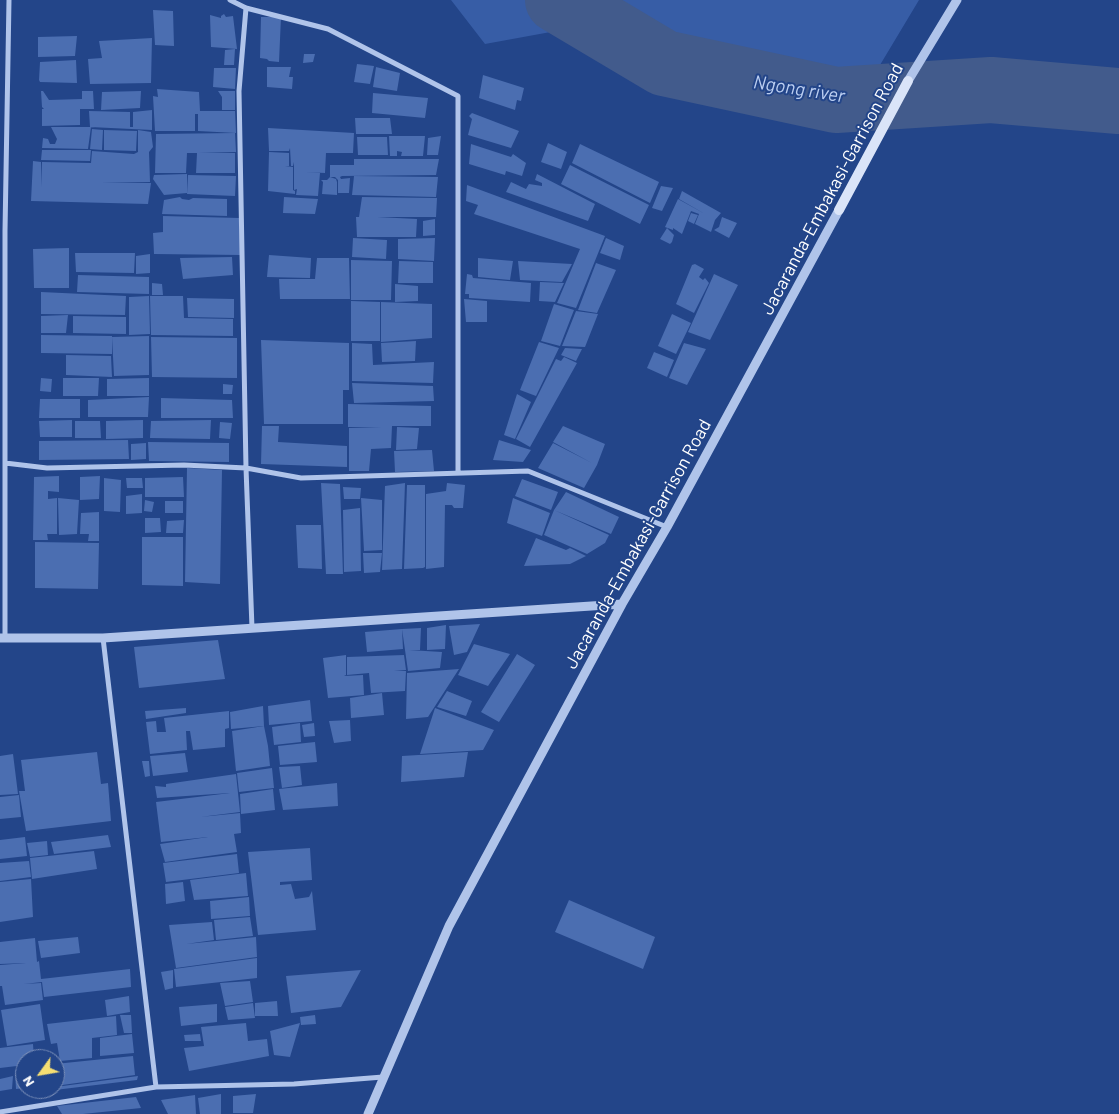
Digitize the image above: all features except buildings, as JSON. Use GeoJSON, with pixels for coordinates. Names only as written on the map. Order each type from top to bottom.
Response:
{"type":"FeatureCollection","features":[{"type":"Feature","properties":{"kind":"main road","name":"Jacaranda-Embakasi-Garrison Road"},"geometry":{"type":"LineString","coordinates":[[839,210],[908,81]]}},
{"type":"Feature","properties":{"kind":"street"},"geometry":{"type":"LineString","coordinates":[[9,0],[2,638],[103,638],[622,604]]}},
{"type":"Feature","properties":{"kind":"street"},"geometry":{"type":"LineString","coordinates":[[230,0],[246,8],[328,28],[458,96],[458,472]]}},
{"type":"Feature","properties":{"kind":"street","name":"Jacaranda-Embakasi-Garrison Road"},"geometry":{"type":"LineString","coordinates":[[908,81],[957,0]]}},
{"type":"Feature","properties":{"kind":"street"},"geometry":{"type":"LineString","coordinates":[[246,8],[239,91],[246,468],[252,628]]}},
{"type":"Feature","properties":{"kind":"street","name":"Jacaranda-Embakasi-Garrison Road"},"geometry":{"type":"LineString","coordinates":[[368,1114],[448,926],[622,604],[667,527],[839,210]]}},
{"type":"Feature","properties":{"kind":"street"},"geometry":{"type":"LineString","coordinates":[[5,463],[47,468],[184,464],[246,468],[302,478],[528,471],[667,527]]}},
{"type":"Feature","properties":{"kind":"street"},"geometry":{"type":"LineString","coordinates":[[103,638],[156,1087]]}},
{"type":"Feature","properties":{"kind":"street"},"geometry":{"type":"LineString","coordinates":[[0,1112],[156,1087],[294,1084],[383,1077]]}},
{"type":"Feature","properties":{"kind":"shaded area"},"geometry":{"type":"Polygon","coordinates":[[[451,0],[919,0],[877,70],[741,90],[638,68],[578,27],[485,44],[451,0]]]}},
{"type":"Feature","properties":{"kind":"waterway","name":"Ngong river"},"geometry":{"type":"LineString","coordinates":[[558,0],[664,63],[836,100],[991,90],[1119,101]]}}]}
